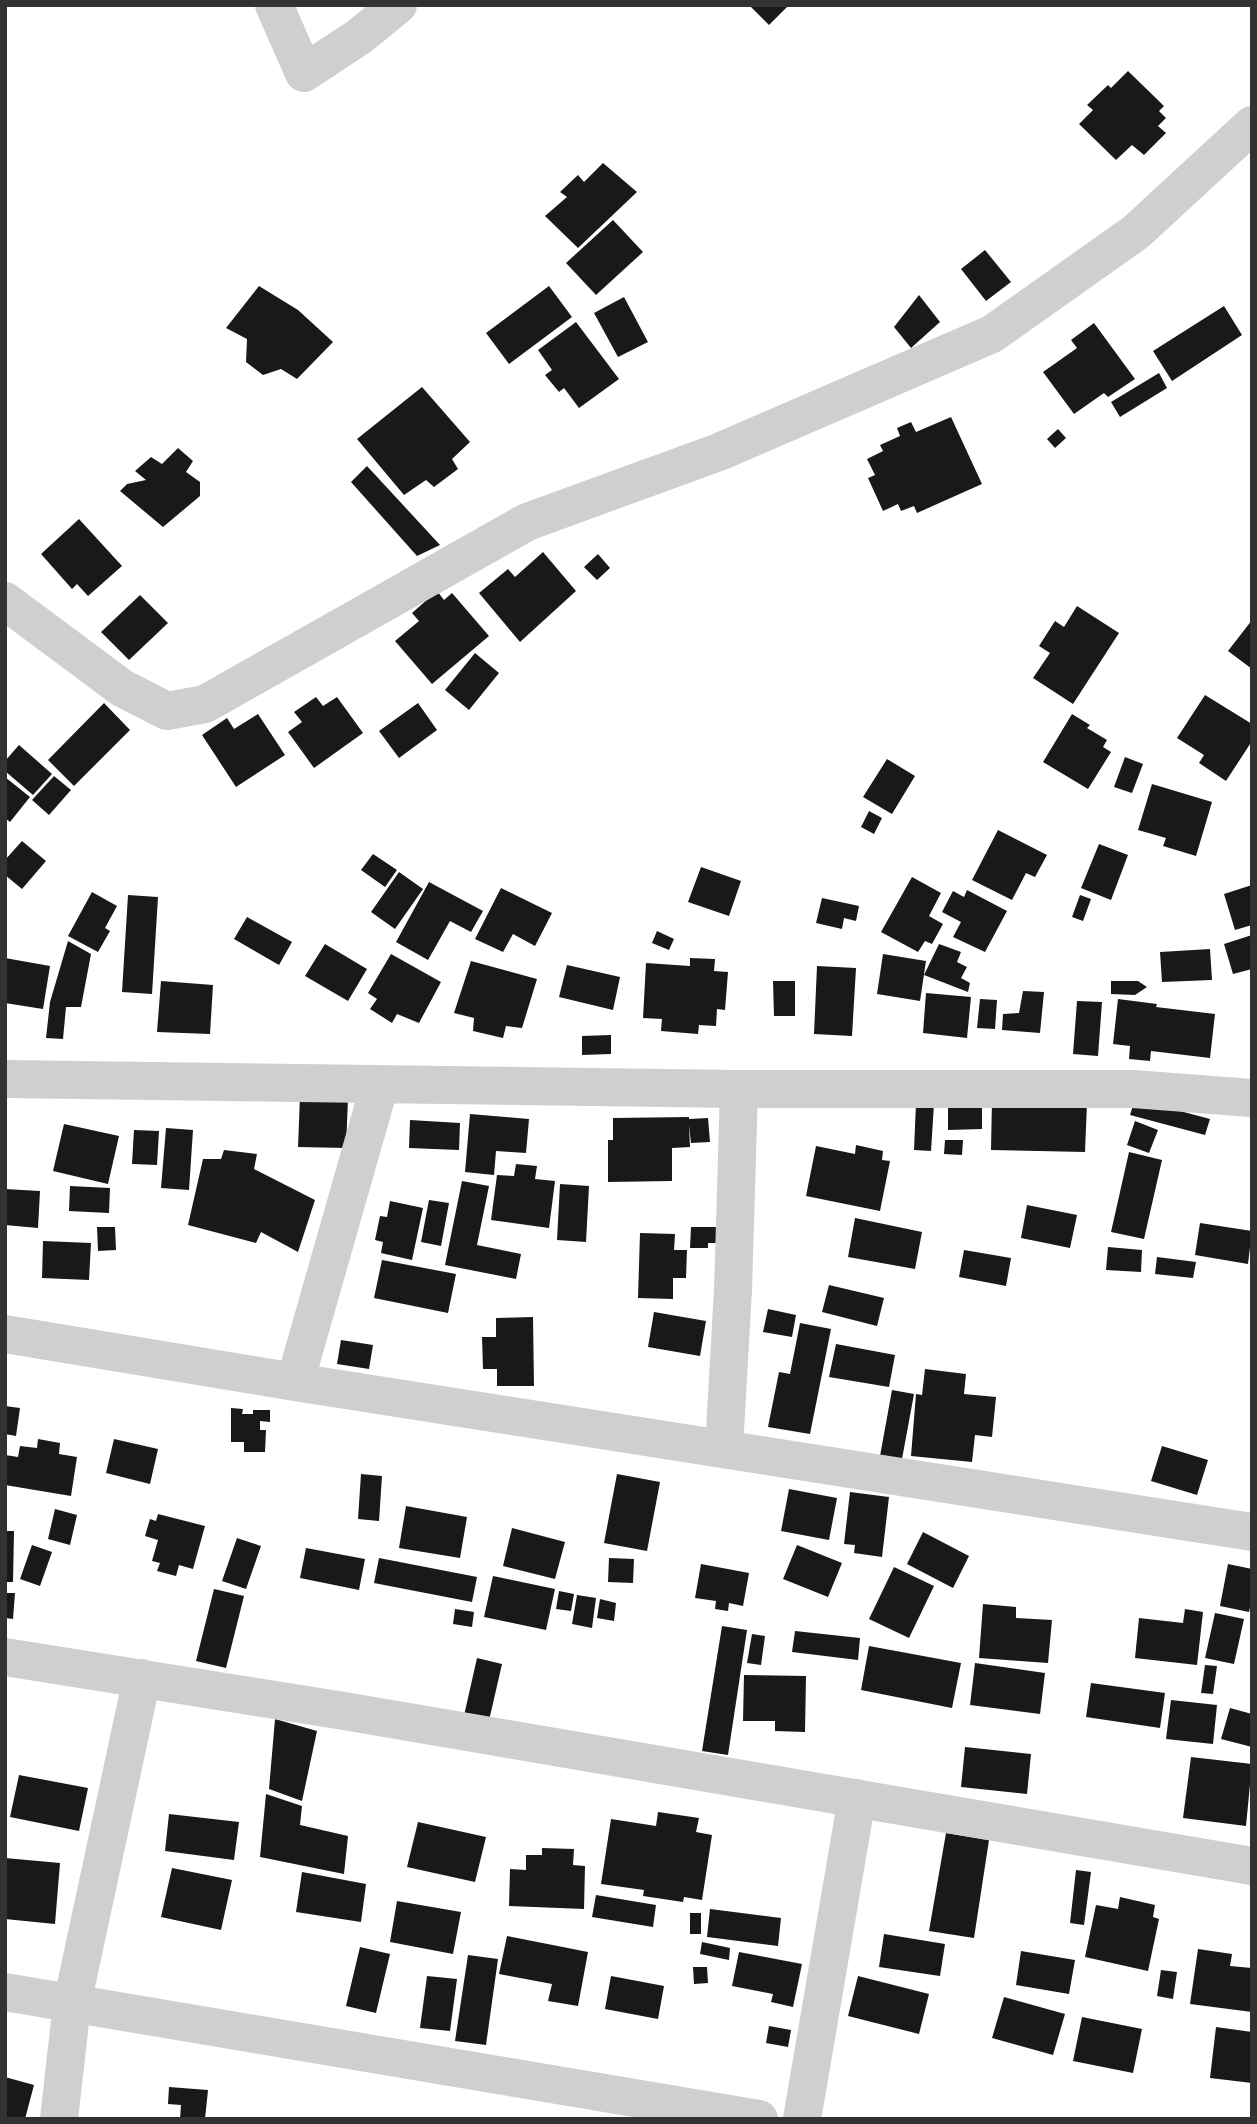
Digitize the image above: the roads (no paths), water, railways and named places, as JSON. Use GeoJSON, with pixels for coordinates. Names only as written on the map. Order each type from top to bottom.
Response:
{"type":"FeatureCollection","features":[{"type":"Feature","properties":{"kind":"street"},"geometry":{"type":"LineString","coordinates":[[274,5],[304,73],[360,36],[398,5]]}},
{"type":"Feature","properties":{"kind":"street"},"geometry":{"type":"LineString","coordinates":[[5,601],[122,688],[167,711],[205,704],[527,522],[719,453],[992,334],[1136,232],[1252,125]]}},
{"type":"Feature","properties":{"kind":"street"},"geometry":{"type":"LineString","coordinates":[[5,1079],[739,1090],[1133,1090],[1252,1098]]}},
{"type":"Feature","properties":{"kind":"street"},"geometry":{"type":"LineString","coordinates":[[295,1382],[380,1084]]}},
{"type":"Feature","properties":{"kind":"street"},"geometry":{"type":"LineString","coordinates":[[724,1448],[733,1290],[739,1090]]}},
{"type":"Feature","properties":{"kind":"street"},"geometry":{"type":"LineString","coordinates":[[5,1334],[1252,1532]]}},
{"type":"Feature","properties":{"kind":"street"},"geometry":{"type":"LineString","coordinates":[[5,1657],[1252,1866]]}},
{"type":"Feature","properties":{"kind":"street"},"geometry":{"type":"LineString","coordinates":[[59,2119],[72,2004],[142,1678]]}},
{"type":"Feature","properties":{"kind":"street"},"geometry":{"type":"LineString","coordinates":[[802,2119],[857,1798]]}},
{"type":"Feature","properties":{"kind":"street"},"geometry":{"type":"LineString","coordinates":[[5,1992],[759,2119]]}}]}
